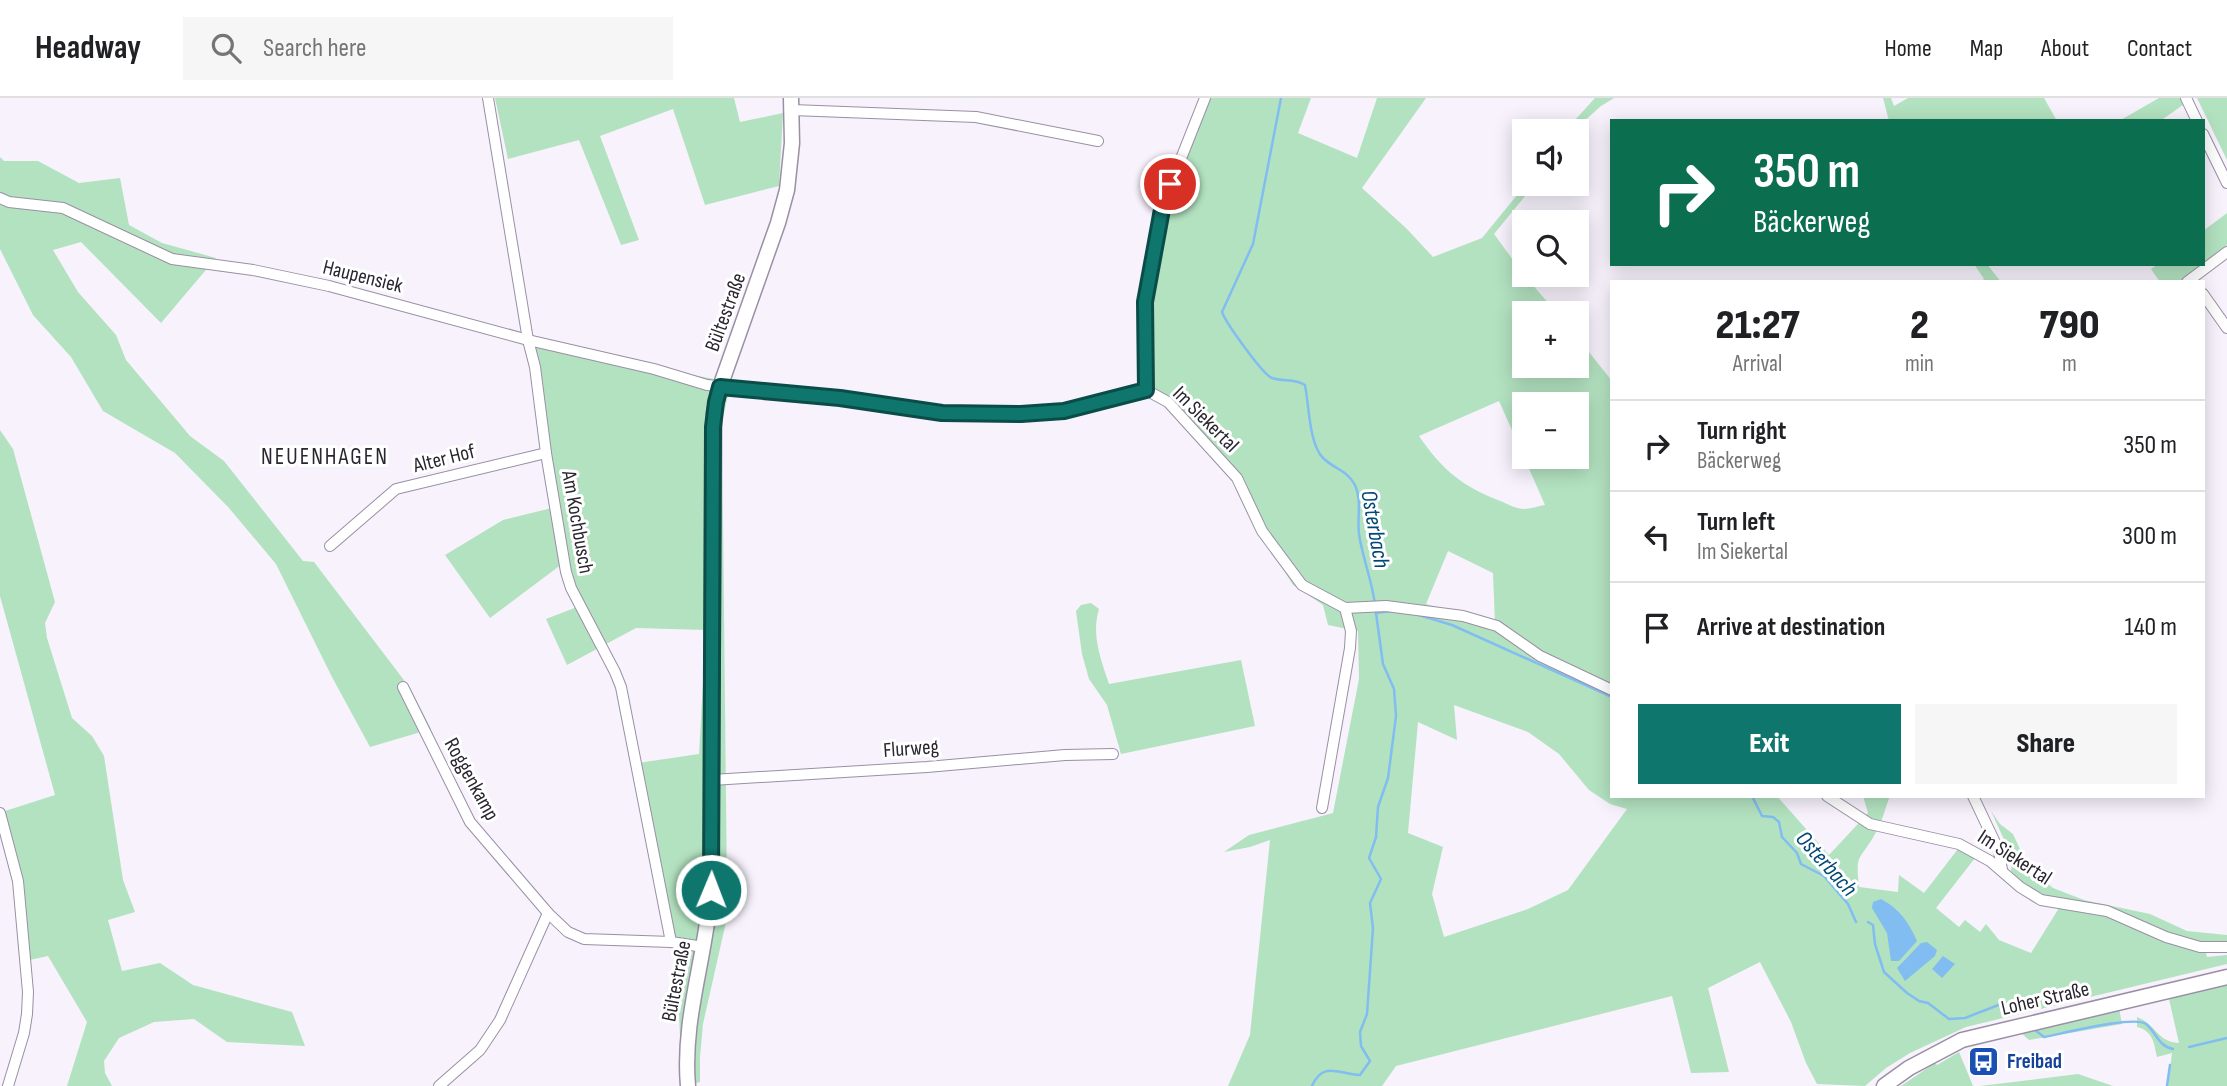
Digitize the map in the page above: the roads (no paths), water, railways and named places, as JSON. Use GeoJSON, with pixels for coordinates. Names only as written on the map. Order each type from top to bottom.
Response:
{"type":"FeatureCollection","features":[{"type":"Feature","properties":{"kind":"street","name":"Am Kochbusch"},"geometry":{"type":"LineString","coordinates":[[488,98],[570,588],[621,687],[671,942]]}},
{"type":"Feature","properties":{"kind":"street","name":"Im Siekertal"},"geometry":{"type":"LineString","coordinates":[[1205,98],[1163,204],[1145,302],[1146,390],[1168,402],[1237,478],[1262,531],[1302,585],[1345,608]]}},
{"type":"Feature","properties":{"kind":"street"},"geometry":{"type":"LineString","coordinates":[[2186,98],[2196,119]]}},
{"type":"Feature","properties":{"kind":"street"},"geometry":{"type":"LineString","coordinates":[[792,104],[976,117],[1098,141]]}},
{"type":"Feature","properties":{"kind":"street","name":"Bültestraße"},"geometry":{"type":"LineString","coordinates":[[688,1086],[687,1032],[704,947],[711,890],[713,427],[720,387],[778,223],[790,175],[792,104]]}},
{"type":"Feature","properties":{"kind":"street"},"geometry":{"type":"LineString","coordinates":[[2205,138],[2227,183]]}},
{"type":"Feature","properties":{"kind":"street","name":"Haupensiek"},"geometry":{"type":"LineString","coordinates":[[0,198],[63,208],[172,259],[253,270],[329,286],[707,385],[840,398],[955,414],[1064,411],[1146,390]]}},
{"type":"Feature","properties":{"kind":"street"},"geometry":{"type":"LineString","coordinates":[[2191,280],[2227,252]]}},
{"type":"Feature","properties":{"kind":"street"},"geometry":{"type":"LineString","coordinates":[[2205,297],[2227,328]]}},
{"type":"Feature","properties":{"kind":"street","name":"Alter Hof"},"geometry":{"type":"LineString","coordinates":[[330,546],[396,489],[546,453]]}},
{"type":"Feature","properties":{"kind":"street"},"geometry":{"type":"LineString","coordinates":[[1322,808],[1350,648],[1351,631],[1345,608],[1374,607],[1462,616],[1497,626],[1541,656],[1610,689]]}},
{"type":"Feature","properties":{"kind":"street","name":"Roggenkamp"},"geometry":{"type":"LineString","coordinates":[[403,687],[470,822],[548,913],[568,932],[584,939],[671,942],[704,947]]}},
{"type":"Feature","properties":{"kind":"street","name":"Flurweg"},"geometry":{"type":"LineString","coordinates":[[712,780],[928,767],[1065,755],[1113,754]]}},
{"type":"Feature","properties":{"kind":"street","name":"Im Siekertal"},"geometry":{"type":"LineString","coordinates":[[1830,798],[1870,824],[1959,844],[2002,870],[2041,900],[2107,911],[2200,947],[2227,947]]}},
{"type":"Feature","properties":{"kind":"street"},"geometry":{"type":"LineString","coordinates":[[1974,798],[1999,851],[2002,870]]}},
{"type":"Feature","properties":{"kind":"street"},"geometry":{"type":"LineString","coordinates":[[0,813],[18,881],[28,992],[24,1033],[8,1086]]}},
{"type":"Feature","properties":{"kind":"street"},"geometry":{"type":"LineString","coordinates":[[439,1086],[480,1050],[500,1020],[548,913]]}},
{"type":"Feature","properties":{"kind":"street","name":"Loher Straße"},"geometry":{"type":"LineString","coordinates":[[1884,1086],[1909,1068],[1962,1040],[2227,977]]}},
{"type":"Feature","properties":{"kind":"water"},"geometry":{"type":"Polygon","coordinates":[[[1881,899],[1903,917],[1917,941],[1899,961],[1891,961],[1887,933],[1872,908],[1873,902],[1881,899]]]}},
{"type":"Feature","properties":{"kind":"water"},"geometry":{"type":"Polygon","coordinates":[[[1927,942],[1937,950],[1935,956],[1905,981],[1897,968],[1921,943],[1927,942]]]}},
{"type":"Feature","properties":{"kind":"water"},"geometry":{"type":"Polygon","coordinates":[[[1943,956],[1955,964],[1942,978],[1932,969],[1943,956]]]}},
{"type":"Feature","properties":{"kind":"waterway","name":"Osterbach"},"geometry":{"type":"LineString","coordinates":[[1281,98],[1253,244],[1222,312],[1230,327],[1267,375],[1305,385],[1312,434],[1318,452],[1327,462],[1348,476],[1357,491],[1359,534],[1376,613],[1391,611]]}},
{"type":"Feature","properties":{"kind":"waterway"},"geometry":{"type":"LineString","coordinates":[[1312,1086],[1316,1078],[1326,1071],[1360,1075],[1370,1061],[1361,1046],[1360,1032],[1367,1014],[1373,928],[1370,903],[1381,879],[1369,858],[1376,837],[1378,807],[1388,778],[1396,716],[1394,689],[1383,664],[1376,613]]}},
{"type":"Feature","properties":{"kind":"waterway","name":"Osterbach"},"geometry":{"type":"LineString","coordinates":[[1419,615],[1452,625],[1610,696]]}},
{"type":"Feature","properties":{"kind":"waterway","name":"Osterbach"},"geometry":{"type":"LineString","coordinates":[[1753,798],[1762,816],[1773,817],[1779,822],[1782,837],[1797,853],[1801,864],[1824,876],[1848,904],[1856,922]]}},
{"type":"Feature","properties":{"kind":"waterway","name":"Osterbach"},"geometry":{"type":"LineString","coordinates":[[1868,922],[1873,925],[1875,944],[1884,972],[1919,1001],[1928,1003],[1949,1019],[1965,1018],[2001,1004],[2011,1010]]}},
{"type":"Feature","properties":{"kind":"waterway","name":"Osterbach"},"geometry":{"type":"LineString","coordinates":[[2035,1030],[2044,1037],[2113,1023],[2139,1022],[2146,1024],[2161,1042],[2173,1049]]}},
{"type":"Feature","properties":{"kind":"waterway","name":"Osterbach"},"geometry":{"type":"LineString","coordinates":[[2189,1047],[2227,1038]]}},
{"type":"Feature","properties":{"kind":"waterway"},"geometry":{"type":"LineString","coordinates":[[2167,1086],[2170,1065]]}},
{"type":"Feature","properties":{"kind":"place","name":"Freibad"},"geometry":{"type":"Point","coordinates":[1984,1061]}},
{"type":"Feature","properties":{"kind":"district","name":"NEUENHAGEN"},"geometry":{"type":"Point","coordinates":[325,456]}}]}
